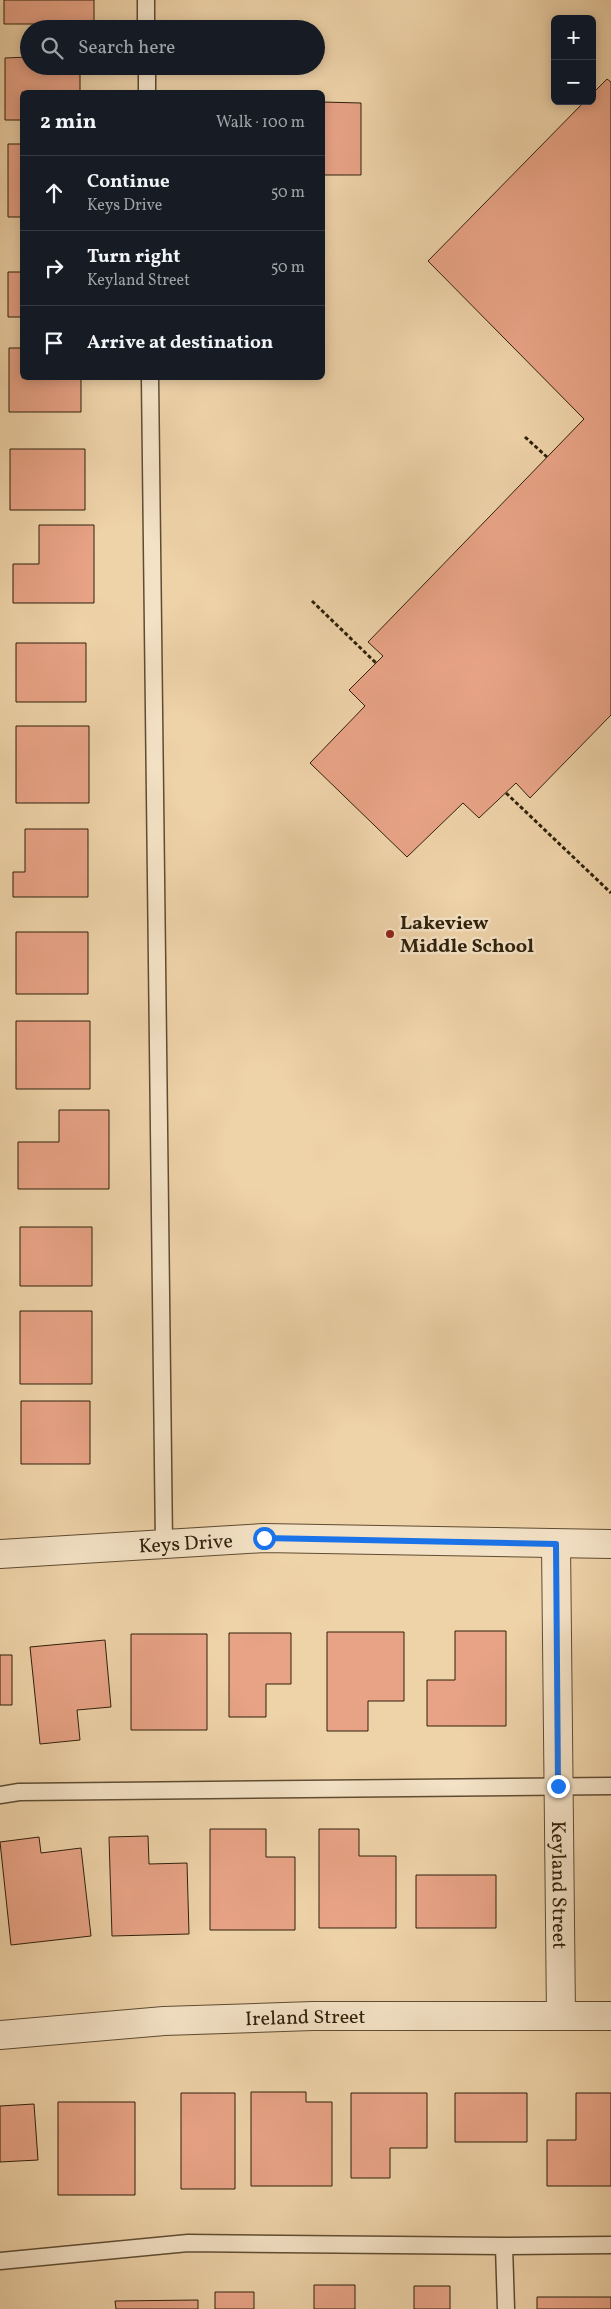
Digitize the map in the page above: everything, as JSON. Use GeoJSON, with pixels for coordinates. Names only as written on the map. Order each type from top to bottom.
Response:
{"type":"FeatureCollection","features":[{"type":"Feature","properties":{"kind":"street","name":"Keys Drive"},"geometry":{"type":"LineString","coordinates":[[0,1554],[264,1538],[611,1544]]}},
{"type":"Feature","properties":{"kind":"street","name":"Keyland Street"},"geometry":{"type":"LineString","coordinates":[[556,1544],[561,2016]]}},
{"type":"Feature","properties":{"kind":"street","name":"Ireland Street"},"geometry":{"type":"LineString","coordinates":[[0,2035],[164,2021],[313,2016],[611,2016]]}},
{"type":"Feature","properties":{"kind":"lane"},"geometry":{"type":"LineString","coordinates":[[146,0],[146,20]]}},
{"type":"Feature","properties":{"kind":"lane"},"geometry":{"type":"LineString","coordinates":[[147,75],[147,90]]}},
{"type":"Feature","properties":{"kind":"lane"},"geometry":{"type":"LineString","coordinates":[[150,380],[164,1544]]}},
{"type":"Feature","properties":{"kind":"lane"},"geometry":{"type":"LineString","coordinates":[[0,1795],[19,1792],[611,1786]]}},
{"type":"Feature","properties":{"kind":"lane"},"geometry":{"type":"LineString","coordinates":[[0,2261],[188,2243],[504,2246],[611,2245]]}},
{"type":"Feature","properties":{"kind":"lane"},"geometry":{"type":"LineString","coordinates":[[504,2246],[506,2309]]}},
{"type":"Feature","properties":{"kind":"path"},"geometry":{"type":"LineString","coordinates":[[525,437],[547,457]]}},
{"type":"Feature","properties":{"kind":"path"},"geometry":{"type":"LineString","coordinates":[[312,601],[376,663]]}},
{"type":"Feature","properties":{"kind":"path"},"geometry":{"type":"LineString","coordinates":[[506,792],[611,894]]}},
{"type":"Feature","properties":{"kind":"building"},"geometry":{"type":"Polygon","coordinates":[[[4,0],[94,0],[94,20],[20,20],[20,24],[4,24],[4,0]]]}},
{"type":"Feature","properties":{"kind":"building"},"geometry":{"type":"Polygon","coordinates":[[[20,57],[20,75],[80,75],[80,90],[20,90],[20,120],[5,120],[5,58],[20,57]]]}},
{"type":"Feature","properties":{"kind":"building"},"geometry":{"type":"Polygon","coordinates":[[[607,79],[611,82],[611,715],[530,798],[516,783],[479,818],[463,803],[407,857],[310,763],[365,706],[349,690],[383,656],[368,642],[584,419],[428,261],[581,105],[596,105],[596,90],[607,79]]]}},
{"type":"Feature","properties":{"kind":"building"},"geometry":{"type":"Polygon","coordinates":[[[325,102],[361,103],[361,175],[325,175],[325,102]]]}},
{"type":"Feature","properties":{"kind":"building"},"geometry":{"type":"Polygon","coordinates":[[[8,144],[20,144],[20,217],[8,217],[8,144]]]}},
{"type":"Feature","properties":{"kind":"building"},"geometry":{"type":"Polygon","coordinates":[[[8,272],[20,272],[20,317],[8,317],[8,272]]]}},
{"type":"Feature","properties":{"kind":"building"},"geometry":{"type":"Polygon","coordinates":[[[9,348],[20,348],[20,380],[81,380],[81,412],[9,412],[9,348]]]}},
{"type":"Feature","properties":{"kind":"building"},"geometry":{"type":"Polygon","coordinates":[[[10,449],[85,449],[85,510],[10,510],[10,449]]]}},
{"type":"Feature","properties":{"kind":"building"},"geometry":{"type":"Polygon","coordinates":[[[39,525],[94,525],[94,603],[13,603],[13,564],[39,564],[39,525]]]}},
{"type":"Feature","properties":{"kind":"building"},"geometry":{"type":"Polygon","coordinates":[[[16,643],[86,643],[86,702],[16,702],[16,643]]]}},
{"type":"Feature","properties":{"kind":"building"},"geometry":{"type":"Polygon","coordinates":[[[16,726],[89,726],[89,803],[16,803],[16,726]]]}},
{"type":"Feature","properties":{"kind":"building"},"geometry":{"type":"Polygon","coordinates":[[[25,829],[88,829],[88,897],[13,897],[13,872],[25,872],[25,829]]]}},
{"type":"Feature","properties":{"kind":"building"},"geometry":{"type":"Polygon","coordinates":[[[16,932],[88,932],[88,994],[16,994],[16,932]]]}},
{"type":"Feature","properties":{"kind":"building"},"geometry":{"type":"Polygon","coordinates":[[[16,1021],[90,1021],[90,1089],[16,1089],[16,1021]]]}},
{"type":"Feature","properties":{"kind":"building"},"geometry":{"type":"Polygon","coordinates":[[[59,1110],[109,1110],[109,1189],[18,1189],[18,1142],[59,1142],[59,1110]]]}},
{"type":"Feature","properties":{"kind":"building"},"geometry":{"type":"Polygon","coordinates":[[[20,1227],[92,1227],[92,1286],[20,1286],[20,1227]]]}},
{"type":"Feature","properties":{"kind":"building"},"geometry":{"type":"Polygon","coordinates":[[[20,1311],[92,1311],[92,1384],[20,1384],[20,1311]]]}},
{"type":"Feature","properties":{"kind":"building"},"geometry":{"type":"Polygon","coordinates":[[[21,1401],[90,1401],[90,1464],[21,1464],[21,1401]]]}},
{"type":"Feature","properties":{"kind":"building"},"geometry":{"type":"Polygon","coordinates":[[[455,1631],[506,1631],[506,1726],[427,1726],[427,1680],[455,1680],[455,1631]]]}},
{"type":"Feature","properties":{"kind":"building"},"geometry":{"type":"Polygon","coordinates":[[[327,1632],[404,1632],[404,1701],[368,1701],[368,1731],[327,1731],[327,1632]]]}},
{"type":"Feature","properties":{"kind":"building"},"geometry":{"type":"Polygon","coordinates":[[[229,1633],[291,1633],[291,1684],[266,1684],[266,1717],[229,1717],[229,1633]]]}},
{"type":"Feature","properties":{"kind":"building"},"geometry":{"type":"Polygon","coordinates":[[[131,1634],[207,1634],[207,1730],[131,1730],[131,1634]]]}},
{"type":"Feature","properties":{"kind":"building"},"geometry":{"type":"Polygon","coordinates":[[[105,1640],[111,1707],[77,1710],[80,1740],[40,1744],[30,1647],[105,1640]]]}},
{"type":"Feature","properties":{"kind":"building"},"geometry":{"type":"Polygon","coordinates":[[[0,1655],[12,1655],[12,1705],[0,1705],[0,1655]]]}},
{"type":"Feature","properties":{"kind":"building"},"geometry":{"type":"Polygon","coordinates":[[[210,1829],[266,1829],[266,1857],[295,1857],[295,1930],[210,1930],[210,1829]]]}},
{"type":"Feature","properties":{"kind":"building"},"geometry":{"type":"Polygon","coordinates":[[[319,1829],[359,1829],[359,1856],[396,1856],[396,1928],[319,1928],[319,1829]]]}},
{"type":"Feature","properties":{"kind":"building"},"geometry":{"type":"Polygon","coordinates":[[[148,1836],[149,1864],[187,1863],[189,1934],[112,1936],[109,1837],[148,1836]]]}},
{"type":"Feature","properties":{"kind":"building"},"geometry":{"type":"Polygon","coordinates":[[[39,1837],[41,1853],[81,1848],[91,1936],[11,1945],[0,1842],[39,1837]]]}},
{"type":"Feature","properties":{"kind":"building"},"geometry":{"type":"Polygon","coordinates":[[[416,1875],[496,1875],[496,1928],[416,1928],[416,1875]]]}},
{"type":"Feature","properties":{"kind":"building"},"geometry":{"type":"Polygon","coordinates":[[[251,2092],[306,2092],[306,2102],[332,2102],[332,2186],[251,2186],[251,2092]]]}},
{"type":"Feature","properties":{"kind":"building"},"geometry":{"type":"Polygon","coordinates":[[[181,2093],[235,2093],[235,2189],[181,2189],[181,2093]]]}},
{"type":"Feature","properties":{"kind":"building"},"geometry":{"type":"Polygon","coordinates":[[[351,2093],[427,2093],[427,2148],[390,2148],[390,2178],[351,2178],[351,2093]]]}},
{"type":"Feature","properties":{"kind":"building"},"geometry":{"type":"Polygon","coordinates":[[[455,2093],[527,2093],[527,2142],[455,2142],[455,2093]]]}},
{"type":"Feature","properties":{"kind":"building"},"geometry":{"type":"Polygon","coordinates":[[[576,2093],[611,2093],[611,2186],[547,2186],[547,2140],[576,2140],[576,2093]]]}},
{"type":"Feature","properties":{"kind":"building"},"geometry":{"type":"Polygon","coordinates":[[[58,2102],[135,2102],[135,2195],[58,2195],[58,2102]]]}},
{"type":"Feature","properties":{"kind":"building"},"geometry":{"type":"Polygon","coordinates":[[[34,2104],[38,2160],[0,2162],[0,2106],[34,2104]]]}},
{"type":"Feature","properties":{"kind":"building"},"geometry":{"type":"Polygon","coordinates":[[[314,2285],[355,2285],[355,2309],[314,2309],[314,2285]]]}},
{"type":"Feature","properties":{"kind":"building"},"geometry":{"type":"Polygon","coordinates":[[[414,2286],[450,2286],[450,2309],[414,2309],[414,2286]]]}},
{"type":"Feature","properties":{"kind":"building"},"geometry":{"type":"Polygon","coordinates":[[[215,2292],[254,2292],[254,2309],[215,2309],[215,2292]]]}},
{"type":"Feature","properties":{"kind":"building"},"geometry":{"type":"Polygon","coordinates":[[[537,2297],[611,2297],[611,2309],[537,2309],[537,2297]]]}},
{"type":"Feature","properties":{"kind":"building"},"geometry":{"type":"Polygon","coordinates":[[[198,2300],[198,2309],[116,2309],[115,2301],[198,2300]]]}},
{"type":"Feature","properties":{"kind":"place","name":"Lakeview Middle School"},"geometry":{"type":"Point","coordinates":[390,934]}},
{"type":"Feature","properties":{"kind":"route"},"geometry":{"type":"LineString","coordinates":[[264,1538],[556,1544],[558,1786]]}}]}
